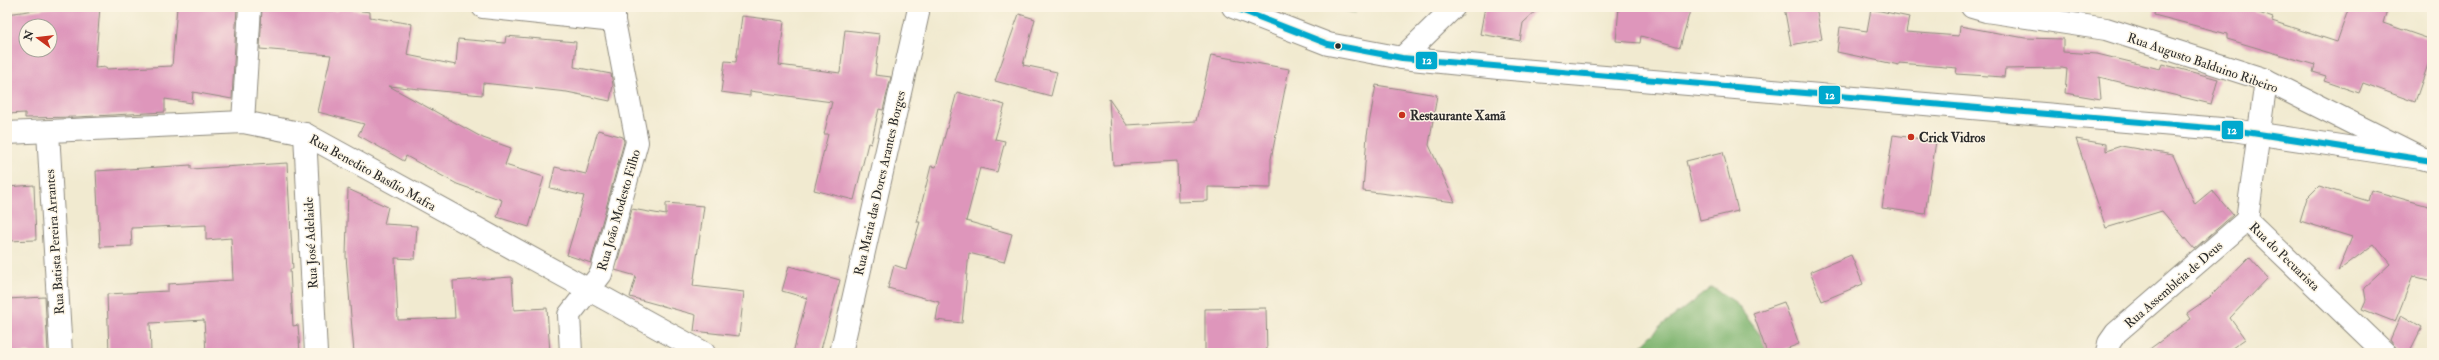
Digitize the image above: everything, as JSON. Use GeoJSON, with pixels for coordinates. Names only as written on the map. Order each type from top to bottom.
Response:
{"type":"FeatureCollection","features":[{"type":"Feature","properties":{"kind":"street"},"geometry":{"type":"LineString","coordinates":[[243,122],[250,7]]}},
{"type":"Feature","properties":{"kind":"street"},"geometry":{"type":"LineString","coordinates":[[483,7],[614,14]]}},
{"type":"Feature","properties":{"kind":"street"},"geometry":{"type":"LineString","coordinates":[[1233,7],[1328,44],[1402,58],[1499,68],[2233,130],[2426,159]]}},
{"type":"Feature","properties":{"kind":"street"},"geometry":{"type":"LineString","coordinates":[[1402,58],[1454,7]]}},
{"type":"Feature","properties":{"kind":"street","name":"Rua Augusto Balduino Ribeiro"},"geometry":{"type":"LineString","coordinates":[[1972,7],[1986,11],[2106,29],[2266,80],[2426,159]]}},
{"type":"Feature","properties":{"kind":"street","name":"Rua Maria das Dores Arantes Borges"},"geometry":{"type":"LineString","coordinates":[[841,353],[918,13]]}},
{"type":"Feature","properties":{"kind":"street","name":"Rua João Modesto Filho"},"geometry":{"type":"LineString","coordinates":[[571,353],[569,315],[601,274],[637,142],[614,14]]}},
{"type":"Feature","properties":{"kind":"street","name":"Rua do Pecuarista"},"geometry":{"type":"LineString","coordinates":[[2266,80],[2247,220],[2385,353]]}},
{"type":"Feature","properties":{"kind":"street","name":"Rua Benedito Basílio Mafra"},"geometry":{"type":"LineString","coordinates":[[7,133],[243,122],[305,134],[704,353]]}},
{"type":"Feature","properties":{"kind":"street","name":"Rua Batista Pereira Arrantes"},"geometry":{"type":"LineString","coordinates":[[48,132],[61,353]]}},
{"type":"Feature","properties":{"kind":"street","name":"Rua José Adelaide"},"geometry":{"type":"LineString","coordinates":[[305,134],[316,353]]}},
{"type":"Feature","properties":{"kind":"street","name":"Rua Assembleia de Deus"},"geometry":{"type":"LineString","coordinates":[[2107,353],[2109,343],[2116,333],[2247,220]]}},
{"type":"Feature","properties":{"kind":"green space"},"geometry":{"type":"Polygon","coordinates":[[[1331,7],[1355,7],[1355,13],[1331,7]]]}},
{"type":"Feature","properties":{"kind":"green space"},"geometry":{"type":"Polygon","coordinates":[[[1712,287],[1735,302],[1774,353],[1634,353],[1661,326],[1712,287]]]}},
{"type":"Feature","properties":{"kind":"building"},"geometry":{"type":"Polygon","coordinates":[[[57,7],[100,7],[95,68],[106,67],[106,69],[172,66],[177,7],[237,7],[232,99],[193,92],[192,103],[165,99],[165,112],[77,117],[25,118],[25,113],[7,114],[7,14],[57,7]]]}},
{"type":"Feature","properties":{"kind":"building"},"geometry":{"type":"Polygon","coordinates":[[[262,7],[338,11],[338,8],[370,12],[370,17],[412,24],[407,55],[456,65],[458,39],[505,43],[506,36],[576,42],[574,67],[611,74],[613,85],[610,101],[567,92],[483,83],[482,95],[389,86],[483,138],[511,148],[505,165],[544,177],[529,227],[497,217],[502,200],[457,184],[406,156],[404,161],[358,135],[364,124],[318,112],[331,55],[260,49],[262,7]]]}},
{"type":"Feature","properties":{"kind":"building"},"geometry":{"type":"Polygon","coordinates":[[[1485,7],[1540,7],[1523,23],[1520,41],[1480,34],[1485,7]]]}},
{"type":"Feature","properties":{"kind":"building"},"geometry":{"type":"Polygon","coordinates":[[[1619,7],[1691,7],[1680,47],[1641,36],[1640,43],[1616,41],[1619,7]]]}},
{"type":"Feature","properties":{"kind":"building"},"geometry":{"type":"Polygon","coordinates":[[[1784,7],[1816,7],[1822,39],[1791,45],[1784,7]]]}},
{"type":"Feature","properties":{"kind":"building"},"geometry":{"type":"Polygon","coordinates":[[[2155,7],[2242,7],[2273,18],[2272,21],[2337,42],[2349,7],[2388,7],[2383,23],[2432,40],[2432,53],[2415,102],[2363,83],[2359,93],[2324,81],[2326,76],[2313,72],[2315,65],[2227,39],[2227,34],[2154,15],[2155,7]]]}},
{"type":"Feature","properties":{"kind":"building"},"geometry":{"type":"Polygon","coordinates":[[[1871,9],[1909,17],[1906,32],[1959,36],[1960,26],[2025,38],[2063,39],[2063,52],[2097,54],[2160,69],[2162,64],[2218,79],[2211,104],[2099,77],[2101,99],[2065,93],[2067,69],[2062,68],[2005,69],[2004,77],[1956,74],[1957,68],[1899,63],[1899,65],[1837,52],[1840,27],[1867,31],[1871,9]]]}},
{"type":"Feature","properties":{"kind":"building"},"geometry":{"type":"Polygon","coordinates":[[[1019,14],[1035,19],[1023,65],[1057,72],[1051,96],[995,81],[1019,14]]]}},
{"type":"Feature","properties":{"kind":"building"},"geometry":{"type":"Polygon","coordinates":[[[742,16],[784,21],[779,65],[840,73],[845,30],[880,34],[875,75],[891,77],[883,110],[879,109],[871,144],[868,143],[854,200],[814,190],[828,134],[824,134],[832,102],[750,91],[750,96],[721,92],[725,61],[736,62],[742,16]]]}},
{"type":"Feature","properties":{"kind":"building"},"geometry":{"type":"Polygon","coordinates":[[[1211,55],[1289,69],[1271,159],[1271,188],[1208,187],[1208,201],[1178,202],[1177,161],[1113,165],[1109,99],[1127,125],[1196,121],[1211,55]]]}},
{"type":"Feature","properties":{"kind":"building"},"geometry":{"type":"Polygon","coordinates":[[[1376,85],[1437,95],[1429,145],[1455,202],[1363,191],[1367,135],[1376,85]]]}},
{"type":"Feature","properties":{"kind":"building"},"geometry":{"type":"Polygon","coordinates":[[[957,92],[1005,105],[995,139],[1005,141],[997,172],[980,168],[966,221],[1012,234],[1004,262],[969,253],[962,323],[936,320],[939,302],[888,288],[894,265],[906,269],[920,222],[917,222],[931,166],[936,167],[957,92]]]}},
{"type":"Feature","properties":{"kind":"building"},"geometry":{"type":"Polygon","coordinates":[[[598,130],[623,137],[624,142],[591,263],[567,255],[584,196],[550,188],[555,167],[586,174],[598,130]]]}},
{"type":"Feature","properties":{"kind":"building"},"geometry":{"type":"Polygon","coordinates":[[[1893,135],[1936,141],[1925,214],[1882,208],[1893,135]]]}},
{"type":"Feature","properties":{"kind":"building"},"geometry":{"type":"Polygon","coordinates":[[[2076,139],[2106,144],[2106,151],[2121,146],[2173,155],[2195,204],[2212,190],[2233,215],[2194,249],[2162,211],[2106,228],[2076,139]]]}},
{"type":"Feature","properties":{"kind":"building"},"geometry":{"type":"Polygon","coordinates":[[[1723,152],[1738,211],[1700,220],[1686,161],[1723,152]]]}},
{"type":"Feature","properties":{"kind":"building"},"geometry":{"type":"Polygon","coordinates":[[[287,163],[293,269],[290,269],[293,326],[298,325],[300,353],[206,353],[204,320],[150,323],[151,353],[109,353],[107,294],[168,291],[168,284],[233,280],[231,238],[206,240],[206,225],[131,228],[132,246],[100,247],[96,171],[191,165],[191,169],[287,163]]]}},
{"type":"Feature","properties":{"kind":"building"},"geometry":{"type":"Polygon","coordinates":[[[34,185],[36,240],[7,241],[7,187],[34,185]]]}},
{"type":"Feature","properties":{"kind":"building"},"geometry":{"type":"Polygon","coordinates":[[[2319,186],[2368,201],[2371,190],[2432,207],[2432,281],[2413,276],[2395,322],[2362,309],[2366,300],[2364,288],[2390,264],[2374,244],[2338,271],[2352,237],[2300,221],[2307,198],[2319,186]]]}},
{"type":"Feature","properties":{"kind":"building"},"geometry":{"type":"Polygon","coordinates":[[[348,189],[388,207],[384,224],[417,226],[415,259],[395,258],[398,320],[455,318],[453,281],[512,277],[514,310],[547,308],[550,353],[420,353],[419,350],[354,353],[346,256],[348,189]]]}},
{"type":"Feature","properties":{"kind":"building"},"geometry":{"type":"Polygon","coordinates":[[[666,203],[704,206],[693,286],[744,292],[739,336],[694,331],[696,315],[630,297],[636,276],[615,270],[632,209],[666,215],[666,203]]]}},
{"type":"Feature","properties":{"kind":"building"},"geometry":{"type":"Polygon","coordinates":[[[1851,255],[1863,284],[1822,301],[1810,272],[1851,255]]]}},
{"type":"Feature","properties":{"kind":"building"},"geometry":{"type":"Polygon","coordinates":[[[2249,257],[2268,278],[2230,318],[2245,339],[2225,353],[2144,353],[2191,319],[2187,313],[2210,297],[2249,257]]]}},
{"type":"Feature","properties":{"kind":"building"},"geometry":{"type":"Polygon","coordinates":[[[789,266],[840,280],[820,353],[793,353],[807,298],[782,291],[789,266]]]}},
{"type":"Feature","properties":{"kind":"building"},"geometry":{"type":"Polygon","coordinates":[[[45,297],[48,353],[7,353],[7,299],[45,297]]]}},
{"type":"Feature","properties":{"kind":"building"},"geometry":{"type":"Polygon","coordinates":[[[1784,302],[1799,344],[1775,353],[1767,353],[1753,313],[1784,302]]]}},
{"type":"Feature","properties":{"kind":"building"},"geometry":{"type":"Polygon","coordinates":[[[1266,308],[1267,353],[1205,353],[1205,309],[1266,308]]]}},
{"type":"Feature","properties":{"kind":"building"},"geometry":{"type":"Polygon","coordinates":[[[2401,315],[2422,327],[2409,353],[2400,353],[2390,340],[2401,315]]]}},
{"type":"Feature","properties":{"kind":"transit line","name":"12"},"geometry":{"type":"LineString","coordinates":[[1233,7],[1328,44],[1402,58],[2233,130],[2432,161]]}},
{"type":"Feature","properties":{"kind":"place","name":"Restaurante Xamã"},"geometry":{"type":"Point","coordinates":[1402,115]}},
{"type":"Feature","properties":{"kind":"place","name":"Crick Vidros"},"geometry":{"type":"Point","coordinates":[1911,137]}}]}
